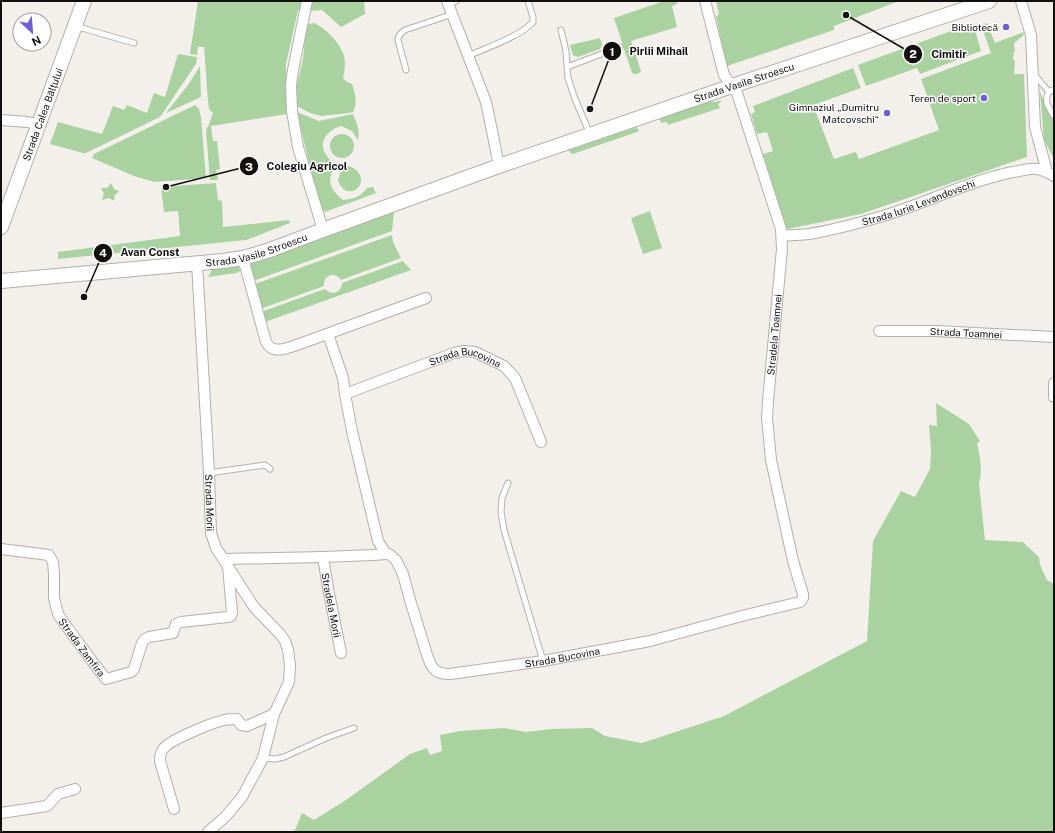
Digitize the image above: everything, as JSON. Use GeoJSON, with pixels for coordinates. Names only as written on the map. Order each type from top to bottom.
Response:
{"type":"FeatureCollection","features":[{"type":"Feature","properties":{"kind":"main road","name":"Strada Calea Bălțului"},"geometry":{"type":"LineString","coordinates":[[1,227],[84,1]]}},
{"type":"Feature","properties":{"kind":"main road","name":"Strada Vasile Stroescu"},"geometry":{"type":"LineString","coordinates":[[1,281],[243,258],[267,251],[499,166],[961,8],[989,1]]}},
{"type":"Feature","properties":{"kind":"street"},"geometry":{"type":"LineString","coordinates":[[307,1],[293,70],[291,85],[292,111],[298,147],[322,230]]}},
{"type":"Feature","properties":{"kind":"street","name":"Stradela Toamnei"},"geometry":{"type":"LineString","coordinates":[[706,1],[724,75],[736,93],[782,229],[782,249],[767,418],[771,460],[793,561],[802,588]]}},
{"type":"Feature","properties":{"kind":"street"},"geometry":{"type":"LineString","coordinates":[[1021,1],[1031,35],[1035,127],[1050,174]]}},
{"type":"Feature","properties":{"kind":"street"},"geometry":{"type":"LineString","coordinates":[[451,5],[468,56],[486,102],[499,166]]}},
{"type":"Feature","properties":{"kind":"street"},"geometry":{"type":"LineString","coordinates":[[1,120],[28,122],[38,125]]}},
{"type":"Feature","properties":{"kind":"street","name":"Strada Iurie Levandovschi"},"geometry":{"type":"LineString","coordinates":[[782,236],[808,234],[843,227],[883,216],[999,175],[1028,169],[1037,169],[1050,174]]}},
{"type":"Feature","properties":{"kind":"street"},"geometry":{"type":"LineString","coordinates":[[243,258],[266,342],[273,350],[285,348],[328,334],[426,298]]}},
{"type":"Feature","properties":{"kind":"street","name":"Strada Morii"},"geometry":{"type":"LineString","coordinates":[[197,263],[211,533],[216,548],[254,607],[285,641],[290,665],[289,682],[274,714],[263,758],[242,797],[226,816],[208,832]]}},
{"type":"Feature","properties":{"kind":"street","name":"Strada Toamnei"},"geometry":{"type":"LineString","coordinates":[[879,331],[936,331],[1054,337]]}},
{"type":"Feature","properties":{"kind":"street","name":"Strada Bucovina"},"geometry":{"type":"LineString","coordinates":[[328,334],[343,378],[352,431],[378,541],[386,554],[389,554],[396,560],[403,574],[430,664],[437,672],[450,674],[543,661],[650,640],[798,603],[802,600],[802,588]]}},
{"type":"Feature","properties":{"kind":"street","name":"Strada Bucovina"},"geometry":{"type":"LineString","coordinates":[[345,394],[454,353],[464,351],[475,352],[504,366],[514,378],[541,442]]}},
{"type":"Feature","properties":{"kind":"street"},"geometry":{"type":"LineString","coordinates":[[1054,383],[1054,397]]}},
{"type":"Feature","properties":{"kind":"street","name":"Strada Zamfira"},"geometry":{"type":"LineString","coordinates":[[1,549],[49,555],[53,562],[54,598],[58,614],[106,679],[131,672],[134,669],[142,643],[145,639],[173,633],[176,624],[181,622],[231,616],[232,612],[226,562]]}},
{"type":"Feature","properties":{"kind":"street"},"geometry":{"type":"LineString","coordinates":[[226,562],[386,554]]}},
{"type":"Feature","properties":{"kind":"street","name":"Stradela Morii"},"geometry":{"type":"LineString","coordinates":[[323,557],[341,653]]}},
{"type":"Feature","properties":{"kind":"street"},"geometry":{"type":"LineString","coordinates":[[174,809],[160,761],[160,754],[163,748],[171,742],[197,730],[224,720],[237,720],[241,725],[247,726],[274,714]]}},
{"type":"Feature","properties":{"kind":"street"},"geometry":{"type":"LineString","coordinates":[[1,813],[47,806],[58,794],[75,789]]}},
{"type":"Feature","properties":{"kind":"lane"},"geometry":{"type":"LineString","coordinates":[[468,56],[528,28],[533,22],[533,17],[528,1]]}},
{"type":"Feature","properties":{"kind":"lane"},"geometry":{"type":"LineString","coordinates":[[406,70],[401,57],[398,37],[405,30],[451,5]]}},
{"type":"Feature","properties":{"kind":"lane"},"geometry":{"type":"LineString","coordinates":[[75,26],[134,43]]}},
{"type":"Feature","properties":{"kind":"lane"},"geometry":{"type":"LineString","coordinates":[[561,30],[566,51],[568,78],[575,99],[591,135]]}},
{"type":"Feature","properties":{"kind":"lane"},"geometry":{"type":"LineString","coordinates":[[567,67],[620,47]]}},
{"type":"Feature","properties":{"kind":"lane"},"geometry":{"type":"LineString","coordinates":[[1033,74],[1051,90],[1046,97],[1046,101],[1054,116]]}},
{"type":"Feature","properties":{"kind":"lane"},"geometry":{"type":"LineString","coordinates":[[209,473],[265,465],[270,469]]}},
{"type":"Feature","properties":{"kind":"lane"},"geometry":{"type":"LineString","coordinates":[[508,483],[502,498],[500,512],[543,661]]}},
{"type":"Feature","properties":{"kind":"lane"},"geometry":{"type":"LineString","coordinates":[[263,758],[275,759],[284,757],[326,738],[354,728]]}},
{"type":"Feature","properties":{"kind":"green space"},"geometry":{"type":"Polygon","coordinates":[[[198,1],[364,1],[365,14],[341,27],[322,10],[298,10],[286,64],[287,114],[211,126],[213,141],[217,141],[220,169],[216,170],[218,180],[210,180],[206,131],[213,113],[209,109],[204,47],[198,47],[197,55],[190,54],[198,1]]]}},
{"type":"Feature","properties":{"kind":"green space"},"geometry":{"type":"Polygon","coordinates":[[[664,1],[676,1],[677,4],[672,6],[677,27],[631,41],[641,71],[637,74],[633,74],[614,18],[664,1]]]}},
{"type":"Feature","properties":{"kind":"green space"},"geometry":{"type":"Polygon","coordinates":[[[716,1],[899,1],[834,26],[834,30],[727,66],[716,17],[719,14],[716,1]]]}},
{"type":"Feature","properties":{"kind":"green space"},"geometry":{"type":"Polygon","coordinates":[[[314,23],[331,35],[343,53],[345,65],[343,78],[352,84],[355,94],[356,102],[353,112],[321,116],[310,113],[297,106],[296,88],[303,59],[306,29],[308,24],[314,23]]]}},
{"type":"Feature","properties":{"kind":"green space"},"geometry":{"type":"Polygon","coordinates":[[[973,23],[981,51],[920,74],[917,68],[866,86],[858,65],[973,23]]]}},
{"type":"Feature","properties":{"kind":"green space","name":"Gimnaziul „Dumitru Matcovschi“"},"geometry":{"type":"Polygon","coordinates":[[[987,23],[995,43],[1024,32],[1023,36],[1014,43],[1015,52],[1013,60],[1015,60],[1014,74],[1024,74],[1027,157],[861,214],[787,229],[763,154],[773,151],[767,132],[757,134],[751,114],[755,112],[753,106],[853,68],[861,88],[813,105],[834,159],[856,152],[859,159],[939,130],[921,79],[991,53],[981,25],[987,23]]]}},
{"type":"Feature","properties":{"kind":"green space"},"geometry":{"type":"Polygon","coordinates":[[[600,38],[602,44],[600,49],[578,57],[573,55],[570,45],[600,38]]]}},
{"type":"Feature","properties":{"kind":"green space"},"geometry":{"type":"Polygon","coordinates":[[[178,54],[197,57],[196,64],[160,117],[86,153],[50,144],[58,122],[102,134],[113,106],[124,110],[127,105],[147,113],[154,93],[165,97],[178,54]]]}},
{"type":"Feature","properties":{"kind":"green space"},"geometry":{"type":"Polygon","coordinates":[[[200,66],[201,97],[166,113],[188,85],[200,66]]]}},
{"type":"Feature","properties":{"kind":"green space"},"geometry":{"type":"Polygon","coordinates":[[[1040,91],[1054,120],[1054,159],[1044,140],[1040,91]]]}},
{"type":"Feature","properties":{"kind":"green space"},"geometry":{"type":"Polygon","coordinates":[[[721,100],[718,104],[720,108],[668,125],[667,122],[661,123],[659,118],[710,101],[716,102],[721,100]]]}},
{"type":"Feature","properties":{"kind":"green space"},"geometry":{"type":"Polygon","coordinates":[[[195,105],[199,109],[201,117],[206,178],[154,182],[134,176],[92,158],[94,154],[195,105]]]}},
{"type":"Feature","properties":{"kind":"green space"},"geometry":{"type":"Polygon","coordinates":[[[297,112],[319,121],[353,114],[357,124],[359,136],[358,140],[352,131],[341,126],[332,130],[324,140],[323,149],[335,166],[330,180],[332,188],[343,200],[362,194],[367,188],[373,187],[376,193],[325,212],[319,205],[297,112]]]}},
{"type":"Feature","properties":{"kind":"green space"},"geometry":{"type":"Polygon","coordinates":[[[637,127],[639,131],[637,132],[573,154],[570,153],[569,150],[637,127]]]}},
{"type":"Feature","properties":{"kind":"green space"},"geometry":{"type":"Polygon","coordinates":[[[342,134],[350,138],[354,146],[350,154],[342,158],[334,154],[330,146],[334,138],[342,134]]]}},
{"type":"Feature","properties":{"kind":"green space"},"geometry":{"type":"Polygon","coordinates":[[[346,166],[355,169],[360,177],[361,182],[359,187],[355,190],[346,190],[341,187],[338,180],[341,171],[346,166]]]}},
{"type":"Feature","properties":{"kind":"green space"},"geometry":{"type":"Polygon","coordinates":[[[111,183],[114,189],[119,191],[115,195],[114,201],[109,198],[102,200],[104,194],[101,188],[107,188],[111,183]]]}},
{"type":"Feature","properties":{"kind":"green space"},"geometry":{"type":"Polygon","coordinates":[[[216,183],[218,200],[222,201],[223,227],[289,220],[290,223],[246,240],[58,259],[58,252],[180,236],[178,211],[164,212],[161,187],[216,183]]]}},
{"type":"Feature","properties":{"kind":"green space"},"geometry":{"type":"Polygon","coordinates":[[[650,211],[662,248],[643,254],[631,218],[650,211]]]}},
{"type":"Feature","properties":{"kind":"green space"},"geometry":{"type":"Polygon","coordinates":[[[394,212],[392,231],[253,281],[250,266],[253,261],[297,247],[394,212]]]}},
{"type":"Feature","properties":{"kind":"green space"},"geometry":{"type":"Polygon","coordinates":[[[392,235],[393,242],[401,258],[341,280],[339,277],[333,275],[327,277],[324,282],[324,286],[260,309],[255,284],[392,235]]]}},
{"type":"Feature","properties":{"kind":"green space"},"geometry":{"type":"Polygon","coordinates":[[[403,261],[411,270],[265,322],[261,312],[325,289],[333,293],[336,292],[340,289],[342,283],[403,261]]]}},
{"type":"Feature","properties":{"kind":"green space"},"geometry":{"type":"Polygon","coordinates":[[[237,266],[240,271],[236,273],[208,277],[214,268],[237,266]]]}},
{"type":"Feature","properties":{"kind":"green space"},"geometry":{"type":"Polygon","coordinates":[[[936,403],[969,424],[980,441],[977,443],[981,469],[979,484],[985,540],[1023,542],[1039,557],[1040,565],[1047,580],[1054,584],[1054,832],[292,832],[295,830],[302,813],[314,820],[346,800],[410,754],[427,748],[430,755],[442,751],[440,735],[460,731],[504,728],[526,732],[551,729],[592,728],[605,736],[642,743],[724,716],[867,641],[873,541],[901,491],[915,497],[930,469],[931,450],[929,425],[937,426],[936,403]]]}},
{"type":"Feature","properties":{"kind":"place","name":"Cimitir"},"geometry":{"type":"Point","coordinates":[846,15]}},
{"type":"Feature","properties":{"kind":"place","name":"Bibliotecă"},"geometry":{"type":"Point","coordinates":[1006,27]}},
{"type":"Feature","properties":{"kind":"place","name":"Teren de sport"},"geometry":{"type":"Point","coordinates":[984,98]}},
{"type":"Feature","properties":{"kind":"place","name":"Pirlii Mihail"},"geometry":{"type":"Point","coordinates":[590,109]}},
{"type":"Feature","properties":{"kind":"place","name":"Gimnaziul „Dumitru Matcovschi“"},"geometry":{"type":"Point","coordinates":[887,113]}},
{"type":"Feature","properties":{"kind":"place","name":"Colegiu Agricol"},"geometry":{"type":"Point","coordinates":[166,187]}},
{"type":"Feature","properties":{"kind":"place","name":"Avan Const"},"geometry":{"type":"Point","coordinates":[84,297]}}]}
